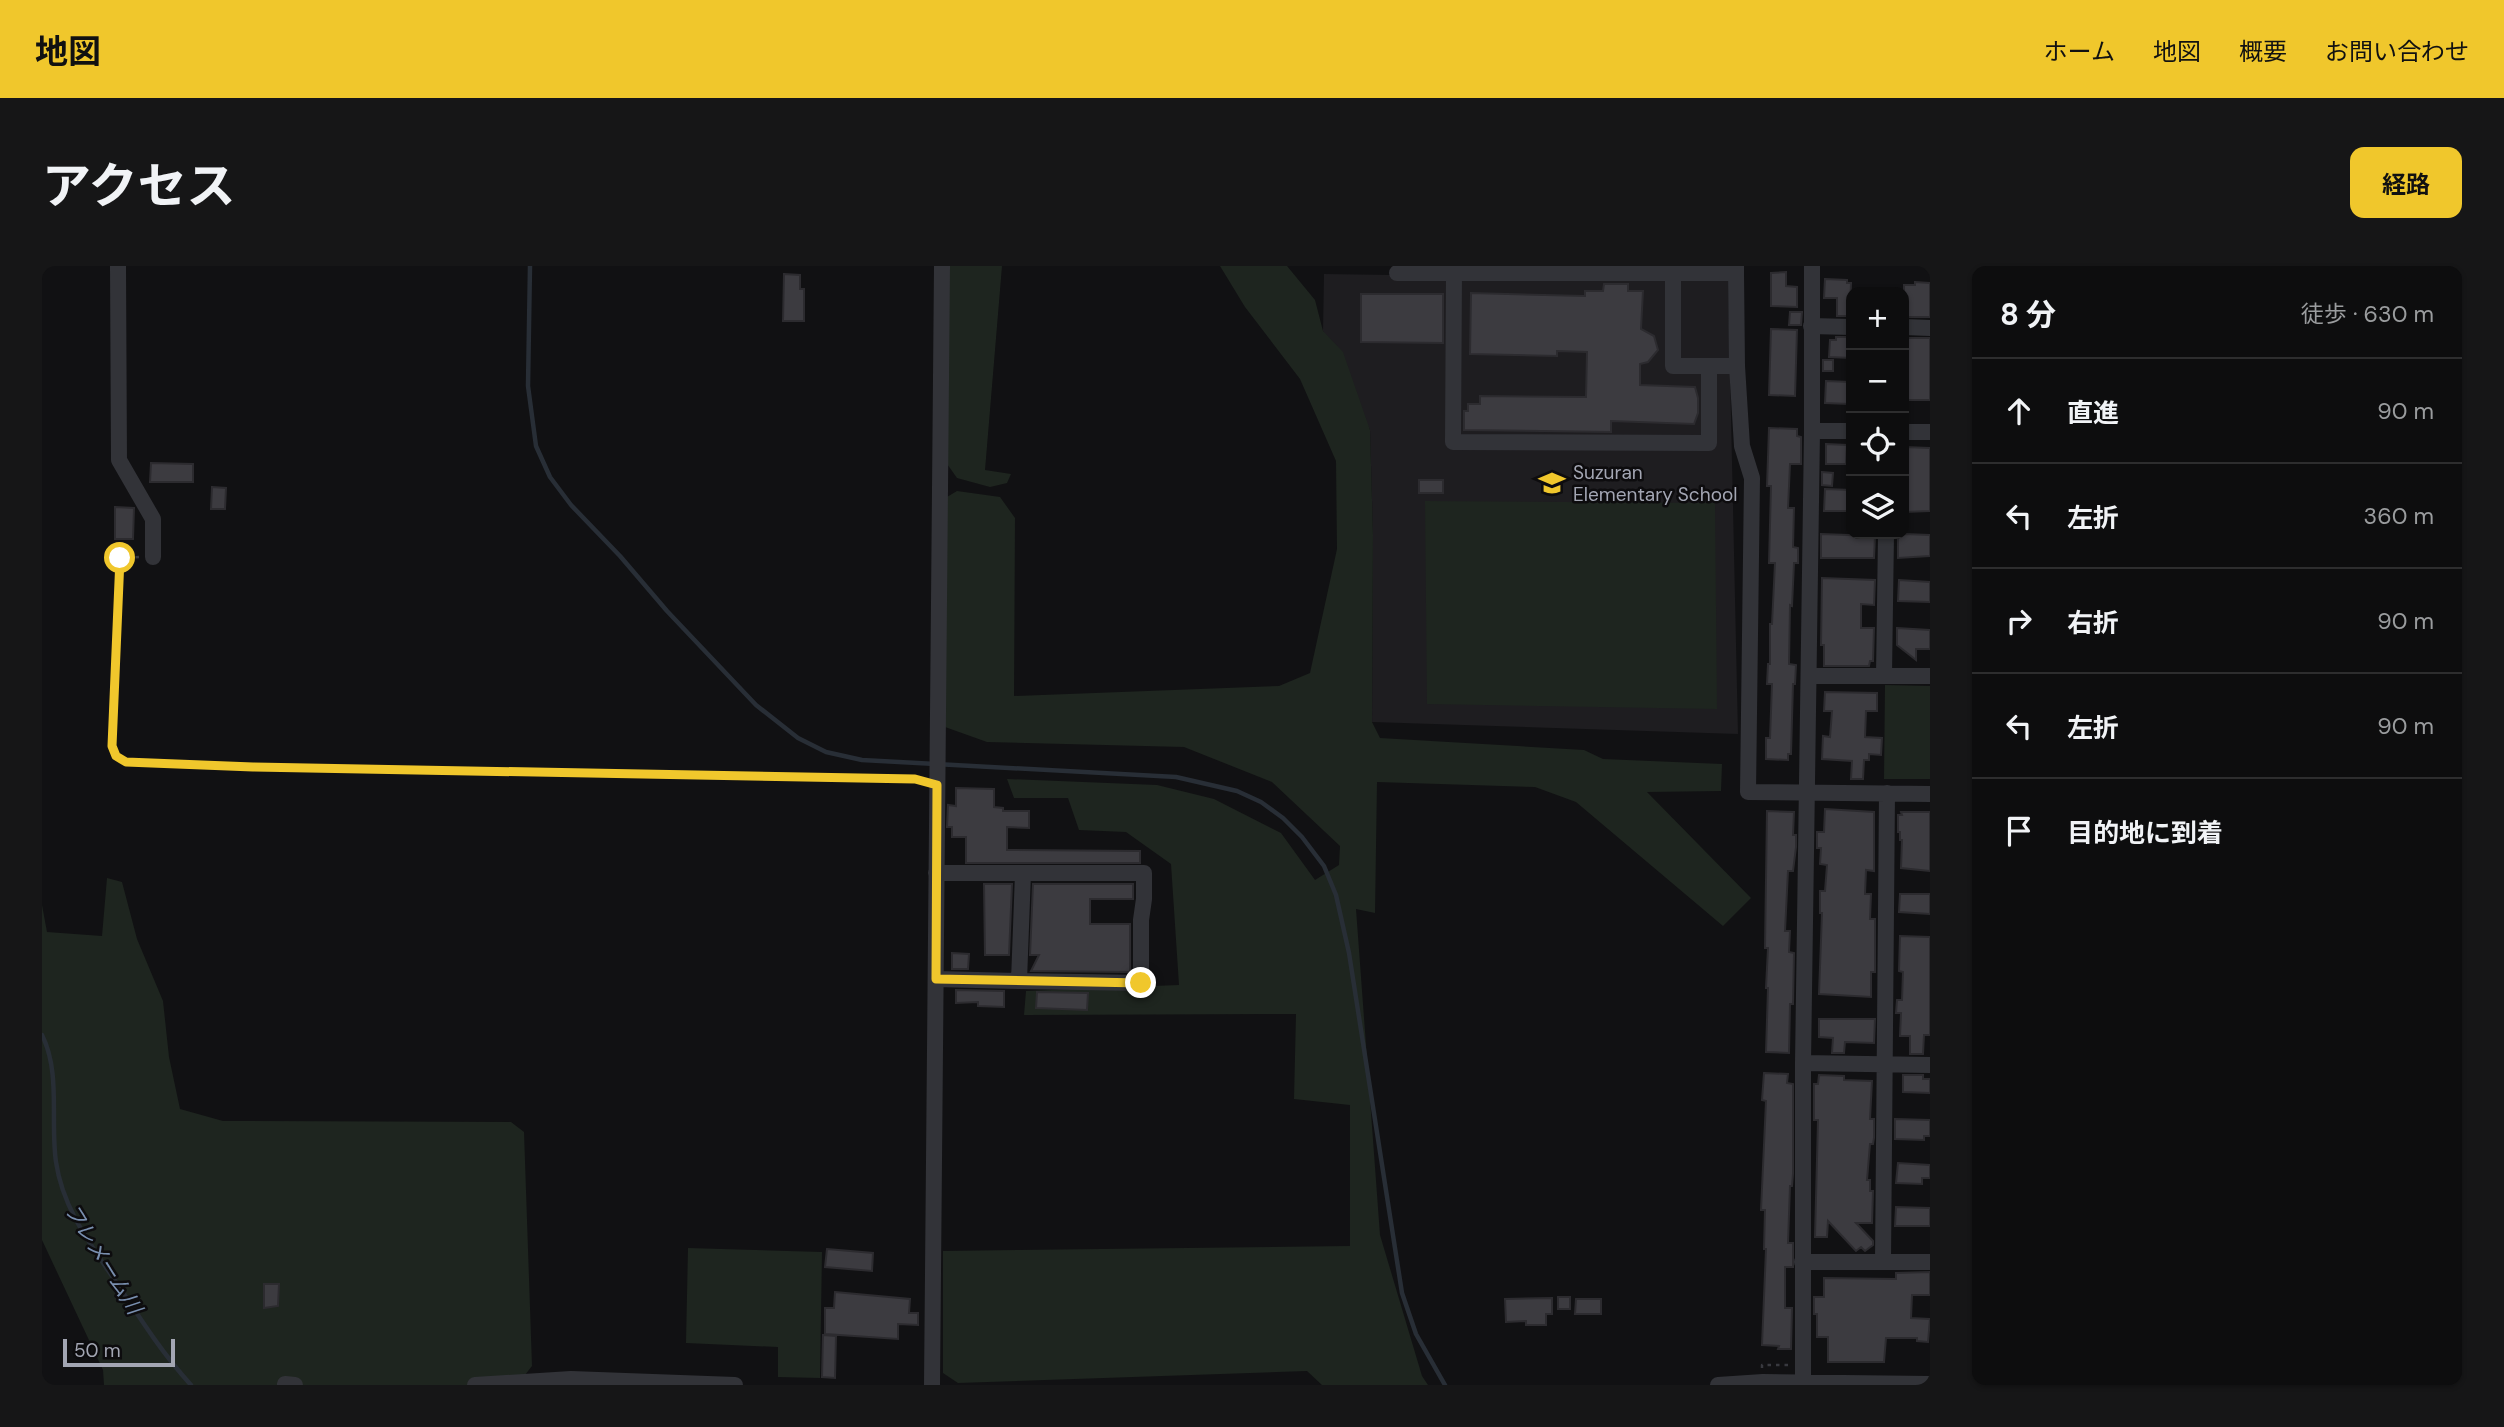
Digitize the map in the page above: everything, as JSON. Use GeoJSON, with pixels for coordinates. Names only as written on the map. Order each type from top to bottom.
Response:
{"type":"FeatureCollection","features":[{"type":"Feature","properties":{"kind":"street"},"geometry":{"type":"LineString","coordinates":[[118,266],[119,460],[153,519],[153,556]]}},
{"type":"Feature","properties":{"kind":"street"},"geometry":{"type":"LineString","coordinates":[[932,1385],[942,266]]}},
{"type":"Feature","properties":{"kind":"street"},"geometry":{"type":"LineString","coordinates":[[1803,1384],[1803,1063],[1812,266]]}},
{"type":"Feature","properties":{"kind":"street"},"geometry":{"type":"LineString","coordinates":[[1397,272],[1593,269],[1673,273],[1736,270],[1737,366],[1742,446],[1752,478],[1748,792],[1930,794]]}},
{"type":"Feature","properties":{"kind":"street"},"geometry":{"type":"LineString","coordinates":[[1454,272],[1453,442],[1709,443],[1709,366]]}},
{"type":"Feature","properties":{"kind":"street"},"geometry":{"type":"LineString","coordinates":[[1673,273],[1672,366],[1737,366]]}},
{"type":"Feature","properties":{"kind":"street"},"geometry":{"type":"LineString","coordinates":[[1811,326],[1846,327]]}},
{"type":"Feature","properties":{"kind":"street"},"geometry":{"type":"LineString","coordinates":[[1909,327],[1930,328]]}},
{"type":"Feature","properties":{"kind":"street"},"geometry":{"type":"LineString","coordinates":[[1812,431],[1846,431]]}},
{"type":"Feature","properties":{"kind":"street"},"geometry":{"type":"LineString","coordinates":[[1909,432],[1930,432]]}},
{"type":"Feature","properties":{"kind":"street"},"geometry":{"type":"LineString","coordinates":[[1884,676],[1886,539]]}},
{"type":"Feature","properties":{"kind":"street"},"geometry":{"type":"LineString","coordinates":[[1809,676],[1930,676]]}},
{"type":"Feature","properties":{"kind":"street"},"geometry":{"type":"LineString","coordinates":[[1882,1262],[1887,793]]}},
{"type":"Feature","properties":{"kind":"street"},"geometry":{"type":"LineString","coordinates":[[936,873],[1144,873],[1141,983],[936,979]]}},
{"type":"Feature","properties":{"kind":"street"},"geometry":{"type":"LineString","coordinates":[[1019,981],[1023,873]]}},
{"type":"Feature","properties":{"kind":"street"},"geometry":{"type":"LineString","coordinates":[[1803,1063],[1930,1065]]}},
{"type":"Feature","properties":{"kind":"street"},"geometry":{"type":"LineString","coordinates":[[1802,1262],[1930,1262]]}},
{"type":"Feature","properties":{"kind":"street"},"geometry":{"type":"LineString","coordinates":[[475,1385],[571,1380],[735,1385]]}},
{"type":"Feature","properties":{"kind":"street"},"geometry":{"type":"LineString","coordinates":[[1718,1385],[1763,1382],[1930,1384]]}},
{"type":"Feature","properties":{"kind":"path"},"geometry":{"type":"LineString","coordinates":[[153,556],[120,558],[112,746],[116,756],[126,762],[253,767],[937,780]]}},
{"type":"Feature","properties":{"kind":"shaded area"},"geometry":{"type":"Polygon","coordinates":[[[949,266],[1002,266],[985,470],[1011,474],[1007,483],[990,487],[957,478],[945,461],[949,266]]]}},
{"type":"Feature","properties":{"kind":"shaded area"},"geometry":{"type":"Polygon","coordinates":[[[1220,266],[1287,266],[1315,300],[1323,331],[1343,352],[1370,430],[1373,535],[1372,722],[1380,738],[1584,750],[1603,759],[1722,764],[1721,791],[1647,792],[1751,898],[1723,926],[1576,802],[1535,787],[1377,782],[1375,913],[1356,909],[1380,1235],[1422,1376],[1428,1385],[1322,1385],[1307,1371],[958,1383],[943,1373],[943,1251],[1350,1246],[1350,1105],[1294,1099],[1296,1014],[1024,1015],[1026,991],[1179,985],[1171,864],[1126,832],[1079,830],[1068,798],[1014,798],[1007,779],[1157,785],[1214,799],[1281,833],[1315,880],[1339,865],[1340,846],[1272,782],[1184,747],[987,742],[945,727],[947,497],[957,491],[1000,497],[1015,518],[1014,696],[1279,686],[1310,673],[1337,549],[1336,461],[1300,379],[1245,307],[1220,266]]]}},
{"type":"Feature","properties":{"kind":"shaded area","name":"Suzuran Elementary School"},"geometry":{"type":"Polygon","coordinates":[[[1324,274],[1728,280],[1738,734],[1372,722],[1373,535],[1370,430],[1323,331],[1324,274]]]}},
{"type":"Feature","properties":{"kind":"shaded area"},"geometry":{"type":"Polygon","coordinates":[[[1425,501],[1715,503],[1717,709],[1427,704],[1425,501]]]}},
{"type":"Feature","properties":{"kind":"shaded area"},"geometry":{"type":"Polygon","coordinates":[[[1885,685],[1930,686],[1930,779],[1884,779],[1885,685]]]}},
{"type":"Feature","properties":{"kind":"shaded area"},"geometry":{"type":"Polygon","coordinates":[[[107,878],[122,882],[137,939],[163,1001],[169,1057],[180,1109],[223,1121],[511,1122],[524,1132],[532,1366],[517,1385],[104,1385],[103,1370],[42,1240],[42,905],[47,932],[102,936],[107,878]]]}},
{"type":"Feature","properties":{"kind":"shaded area"},"geometry":{"type":"Polygon","coordinates":[[[688,1248],[822,1252],[820,1378],[778,1377],[778,1347],[686,1343],[688,1248]]]}},
{"type":"Feature","properties":{"kind":"building"},"geometry":{"type":"Polygon","coordinates":[[[1786,272],[1786,286],[1797,287],[1797,307],[1771,306],[1771,273],[1786,272]]]}},
{"type":"Feature","properties":{"kind":"building"},"geometry":{"type":"Polygon","coordinates":[[[784,274],[800,275],[800,289],[804,289],[804,321],[783,321],[784,274]]]}},
{"type":"Feature","properties":{"kind":"building"},"geometry":{"type":"Polygon","coordinates":[[[1825,279],[1847,280],[1847,283],[1851,283],[1851,287],[1846,287],[1846,316],[1837,316],[1837,298],[1824,298],[1825,279]]]}},
{"type":"Feature","properties":{"kind":"building"},"geometry":{"type":"Polygon","coordinates":[[[1915,282],[1930,283],[1930,317],[1909,317],[1909,287],[1904,285],[1915,285],[1915,282]]]}},
{"type":"Feature","properties":{"kind":"building"},"geometry":{"type":"Polygon","coordinates":[[[1604,284],[1628,284],[1628,291],[1643,291],[1641,329],[1654,336],[1658,350],[1648,362],[1640,364],[1640,385],[1695,387],[1698,413],[1694,424],[1611,421],[1611,432],[1464,430],[1464,411],[1468,411],[1468,404],[1480,404],[1480,396],[1586,397],[1587,352],[1557,351],[1557,356],[1470,354],[1471,293],[1585,296],[1585,291],[1603,291],[1604,284]]]}},
{"type":"Feature","properties":{"kind":"building"},"geometry":{"type":"Polygon","coordinates":[[[1361,294],[1443,294],[1443,343],[1361,342],[1361,294]]]}},
{"type":"Feature","properties":{"kind":"building"},"geometry":{"type":"Polygon","coordinates":[[[1790,312],[1802,312],[1801,325],[1789,325],[1790,312]]]}},
{"type":"Feature","properties":{"kind":"building"},"geometry":{"type":"Polygon","coordinates":[[[1771,329],[1797,330],[1795,396],[1769,395],[1771,329]]]}},
{"type":"Feature","properties":{"kind":"building"},"geometry":{"type":"Polygon","coordinates":[[[1836,337],[1846,337],[1846,358],[1829,357],[1830,340],[1836,340],[1836,337]]]}},
{"type":"Feature","properties":{"kind":"building"},"geometry":{"type":"Polygon","coordinates":[[[1909,338],[1930,338],[1930,400],[1909,400],[1909,338]]]}},
{"type":"Feature","properties":{"kind":"building"},"geometry":{"type":"Polygon","coordinates":[[[1823,360],[1833,360],[1833,371],[1823,371],[1823,360]]]}},
{"type":"Feature","properties":{"kind":"building"},"geometry":{"type":"Polygon","coordinates":[[[1826,381],[1846,382],[1846,404],[1825,403],[1826,381]]]}},
{"type":"Feature","properties":{"kind":"building"},"geometry":{"type":"Polygon","coordinates":[[[1769,428],[1797,429],[1797,436],[1801,437],[1801,464],[1790,464],[1788,508],[1794,508],[1793,547],[1798,548],[1798,563],[1794,563],[1792,606],[1790,605],[1789,664],[1796,665],[1791,754],[1788,754],[1788,760],[1766,759],[1766,738],[1770,738],[1772,684],[1767,684],[1775,563],[1769,563],[1769,428]]]}},
{"type":"Feature","properties":{"kind":"building"},"geometry":{"type":"Polygon","coordinates":[[[1826,444],[1846,445],[1846,464],[1826,464],[1826,444]]]}},
{"type":"Feature","properties":{"kind":"building"},"geometry":{"type":"Polygon","coordinates":[[[1909,447],[1930,448],[1930,511],[1909,512],[1909,447]]]}},
{"type":"Feature","properties":{"kind":"building"},"geometry":{"type":"Polygon","coordinates":[[[151,463],[193,464],[193,482],[150,482],[151,463]]]}},
{"type":"Feature","properties":{"kind":"building"},"geometry":{"type":"Polygon","coordinates":[[[1822,472],[1833,473],[1832,486],[1822,485],[1822,472]]]}},
{"type":"Feature","properties":{"kind":"building"},"geometry":{"type":"Polygon","coordinates":[[[1419,480],[1443,480],[1443,493],[1419,493],[1419,480]]]}},
{"type":"Feature","properties":{"kind":"building"},"geometry":{"type":"Polygon","coordinates":[[[212,487],[226,488],[225,509],[211,509],[212,487]]]}},
{"type":"Feature","properties":{"kind":"building"},"geometry":{"type":"Polygon","coordinates":[[[1825,489],[1846,490],[1846,511],[1824,511],[1825,489]]]}},
{"type":"Feature","properties":{"kind":"building"},"geometry":{"type":"Polygon","coordinates":[[[115,507],[134,508],[133,539],[115,539],[115,507]]]}},
{"type":"Feature","properties":{"kind":"building"},"geometry":{"type":"Polygon","coordinates":[[[1821,534],[1846,535],[1846,539],[1875,539],[1874,558],[1821,558],[1821,534]]]}},
{"type":"Feature","properties":{"kind":"building"},"geometry":{"type":"Polygon","coordinates":[[[1909,534],[1930,535],[1930,556],[1898,558],[1898,539],[1909,539],[1909,534]]]}},
{"type":"Feature","properties":{"kind":"building"},"geometry":{"type":"Polygon","coordinates":[[[1822,578],[1875,580],[1874,605],[1861,604],[1861,628],[1874,628],[1873,661],[1870,661],[1869,666],[1824,666],[1824,645],[1821,645],[1822,578]]]}},
{"type":"Feature","properties":{"kind":"building"},"geometry":{"type":"Polygon","coordinates":[[[1899,580],[1930,582],[1930,602],[1898,601],[1899,580]]]}},
{"type":"Feature","properties":{"kind":"building"},"geometry":{"type":"Polygon","coordinates":[[[1897,628],[1930,630],[1930,649],[1916,649],[1916,660],[1897,645],[1897,628]]]}},
{"type":"Feature","properties":{"kind":"building"},"geometry":{"type":"Polygon","coordinates":[[[1825,692],[1877,693],[1877,711],[1866,711],[1865,737],[1882,738],[1881,755],[1869,754],[1869,760],[1864,760],[1863,779],[1851,779],[1852,761],[1822,759],[1823,736],[1830,737],[1832,711],[1824,711],[1825,692]]]}},
{"type":"Feature","properties":{"kind":"building"},"geometry":{"type":"Polygon","coordinates":[[[956,788],[994,789],[994,807],[1003,808],[1003,811],[1029,811],[1029,828],[1007,827],[1007,850],[1140,851],[1140,863],[966,863],[966,837],[952,837],[952,827],[947,827],[948,805],[956,806],[956,788]]]}},
{"type":"Feature","properties":{"kind":"building"},"geometry":{"type":"Polygon","coordinates":[[[1825,809],[1874,812],[1874,871],[1866,870],[1865,894],[1871,894],[1870,919],[1875,919],[1875,972],[1871,972],[1871,997],[1819,994],[1822,913],[1820,891],[1825,891],[1827,865],[1820,864],[1821,848],[1817,848],[1817,832],[1824,832],[1825,809]]]}},
{"type":"Feature","properties":{"kind":"building"},"geometry":{"type":"Polygon","coordinates":[[[1767,811],[1794,812],[1793,835],[1796,835],[1796,847],[1793,871],[1788,871],[1785,931],[1790,931],[1789,952],[1794,953],[1789,1053],[1766,1052],[1767,811]]]}},
{"type":"Feature","properties":{"kind":"building"},"geometry":{"type":"Polygon","coordinates":[[[1901,812],[1930,812],[1930,871],[1901,868],[1902,840],[1898,832],[1898,815],[1902,815],[1901,812]]]}},
{"type":"Feature","properties":{"kind":"building"},"geometry":{"type":"Polygon","coordinates":[[[984,884],[1012,884],[1009,955],[985,955],[984,884]]]}},
{"type":"Feature","properties":{"kind":"building"},"geometry":{"type":"Polygon","coordinates":[[[1033,884],[1133,884],[1133,899],[1090,899],[1090,924],[1130,924],[1130,972],[1031,971],[1039,955],[1030,955],[1033,884]]]}},
{"type":"Feature","properties":{"kind":"building"},"geometry":{"type":"Polygon","coordinates":[[[1900,894],[1930,894],[1930,914],[1899,912],[1900,894]]]}},
{"type":"Feature","properties":{"kind":"building"},"geometry":{"type":"Polygon","coordinates":[[[1900,936],[1930,937],[1930,1035],[1924,1035],[1923,1054],[1910,1054],[1910,1036],[1900,1036],[1901,1013],[1896,1013],[1897,1000],[1902,1000],[1900,936]]]}},
{"type":"Feature","properties":{"kind":"building"},"geometry":{"type":"Polygon","coordinates":[[[952,953],[969,954],[968,969],[952,969],[952,953]]]}},
{"type":"Feature","properties":{"kind":"building"},"geometry":{"type":"Polygon","coordinates":[[[956,990],[1004,991],[1004,1007],[978,1006],[978,1002],[956,1003],[956,990]]]}},
{"type":"Feature","properties":{"kind":"building"},"geometry":{"type":"Polygon","coordinates":[[[1037,992],[1088,993],[1087,1010],[1036,1008],[1037,992]]]}},
{"type":"Feature","properties":{"kind":"building"},"geometry":{"type":"Polygon","coordinates":[[[1819,1019],[1875,1019],[1874,1043],[1845,1042],[1844,1053],[1832,1053],[1833,1038],[1819,1037],[1819,1019]]]}},
{"type":"Feature","properties":{"kind":"building"},"geometry":{"type":"Polygon","coordinates":[[[1764,1073],[1788,1074],[1787,1083],[1793,1084],[1793,1174],[1790,1186],[1788,1243],[1793,1243],[1793,1267],[1785,1267],[1785,1308],[1792,1308],[1791,1349],[1762,1345],[1766,1249],[1765,1210],[1761,1210],[1766,1101],[1762,1100],[1764,1073]]]}},
{"type":"Feature","properties":{"kind":"building"},"geometry":{"type":"Polygon","coordinates":[[[1819,1075],[1844,1076],[1844,1080],[1872,1081],[1870,1119],[1874,1119],[1874,1138],[1873,1144],[1870,1144],[1867,1180],[1870,1180],[1870,1191],[1873,1191],[1872,1223],[1856,1223],[1873,1241],[1873,1245],[1865,1251],[1861,1247],[1856,1251],[1828,1221],[1827,1237],[1815,1237],[1818,1120],[1814,1120],[1814,1084],[1818,1084],[1819,1075]]]}},
{"type":"Feature","properties":{"kind":"building"},"geometry":{"type":"Polygon","coordinates":[[[1903,1075],[1923,1075],[1923,1079],[1930,1079],[1930,1093],[1903,1092],[1903,1075]]]}},
{"type":"Feature","properties":{"kind":"building"},"geometry":{"type":"Polygon","coordinates":[[[1895,1119],[1930,1120],[1930,1136],[1924,1136],[1924,1140],[1895,1139],[1895,1119]]]}},
{"type":"Feature","properties":{"kind":"building"},"geometry":{"type":"Polygon","coordinates":[[[1898,1163],[1930,1165],[1930,1178],[1922,1178],[1922,1184],[1896,1183],[1898,1163]]]}},
{"type":"Feature","properties":{"kind":"building"},"geometry":{"type":"Polygon","coordinates":[[[1896,1207],[1930,1208],[1930,1226],[1895,1226],[1896,1207]]]}},
{"type":"Feature","properties":{"kind":"building"},"geometry":{"type":"Polygon","coordinates":[[[827,1249],[873,1253],[872,1271],[825,1267],[827,1249]]]}},
{"type":"Feature","properties":{"kind":"building"},"geometry":{"type":"Polygon","coordinates":[[[1930,1272],[1930,1295],[1912,1295],[1911,1318],[1930,1319],[1928,1342],[1917,1341],[1917,1338],[1886,1338],[1884,1362],[1828,1362],[1828,1337],[1817,1337],[1817,1314],[1814,1314],[1814,1297],[1824,1297],[1824,1278],[1896,1279],[1896,1273],[1930,1272]]]}},
{"type":"Feature","properties":{"kind":"building"},"geometry":{"type":"Polygon","coordinates":[[[264,1284],[279,1284],[278,1306],[264,1308],[264,1284]]]}},
{"type":"Feature","properties":{"kind":"building"},"geometry":{"type":"Polygon","coordinates":[[[835,1292],[910,1299],[909,1313],[918,1313],[918,1325],[898,1324],[898,1339],[825,1334],[825,1308],[834,1308],[835,1292]]]}},
{"type":"Feature","properties":{"kind":"building"},"geometry":{"type":"Polygon","coordinates":[[[1558,1297],[1570,1297],[1570,1309],[1558,1309],[1558,1297]]]}},
{"type":"Feature","properties":{"kind":"building"},"geometry":{"type":"Polygon","coordinates":[[[1552,1298],[1552,1314],[1546,1314],[1546,1325],[1526,1325],[1526,1321],[1506,1322],[1505,1299],[1552,1298]]]}},
{"type":"Feature","properties":{"kind":"building"},"geometry":{"type":"Polygon","coordinates":[[[1576,1299],[1601,1299],[1601,1314],[1575,1314],[1576,1299]]]}},
{"type":"Feature","properties":{"kind":"building"},"geometry":{"type":"Polygon","coordinates":[[[823,1335],[836,1336],[835,1378],[822,1377],[823,1335]]]}},
{"type":"Feature","properties":{"kind":"waterway"},"geometry":{"type":"LineString","coordinates":[[530,266],[528,386],[536,446],[550,477],[571,505],[756,705],[798,738],[826,752],[862,760],[1176,777],[1237,791],[1261,802],[1283,818],[1302,837],[1324,866],[1336,895],[1349,953],[1402,1293],[1416,1334],[1445,1385]]}},
{"type":"Feature","properties":{"kind":"waterway","name":"フレメーム川"},"geometry":{"type":"LineString","coordinates":[[42,1035],[51,1065],[54,1146],[65,1196],[98,1256],[171,1361],[191,1385]]}},
{"type":"Feature","properties":{"kind":"place","name":"Suzuran Elementary School"},"geometry":{"type":"Point","coordinates":[1552,483]}},
{"type":"Feature","properties":{"kind":"route"},"geometry":{"type":"LineString","coordinates":[[120,558],[112,746],[116,756],[126,762],[253,767],[915,779],[937,785],[936,979],[1141,983]]}}]}
